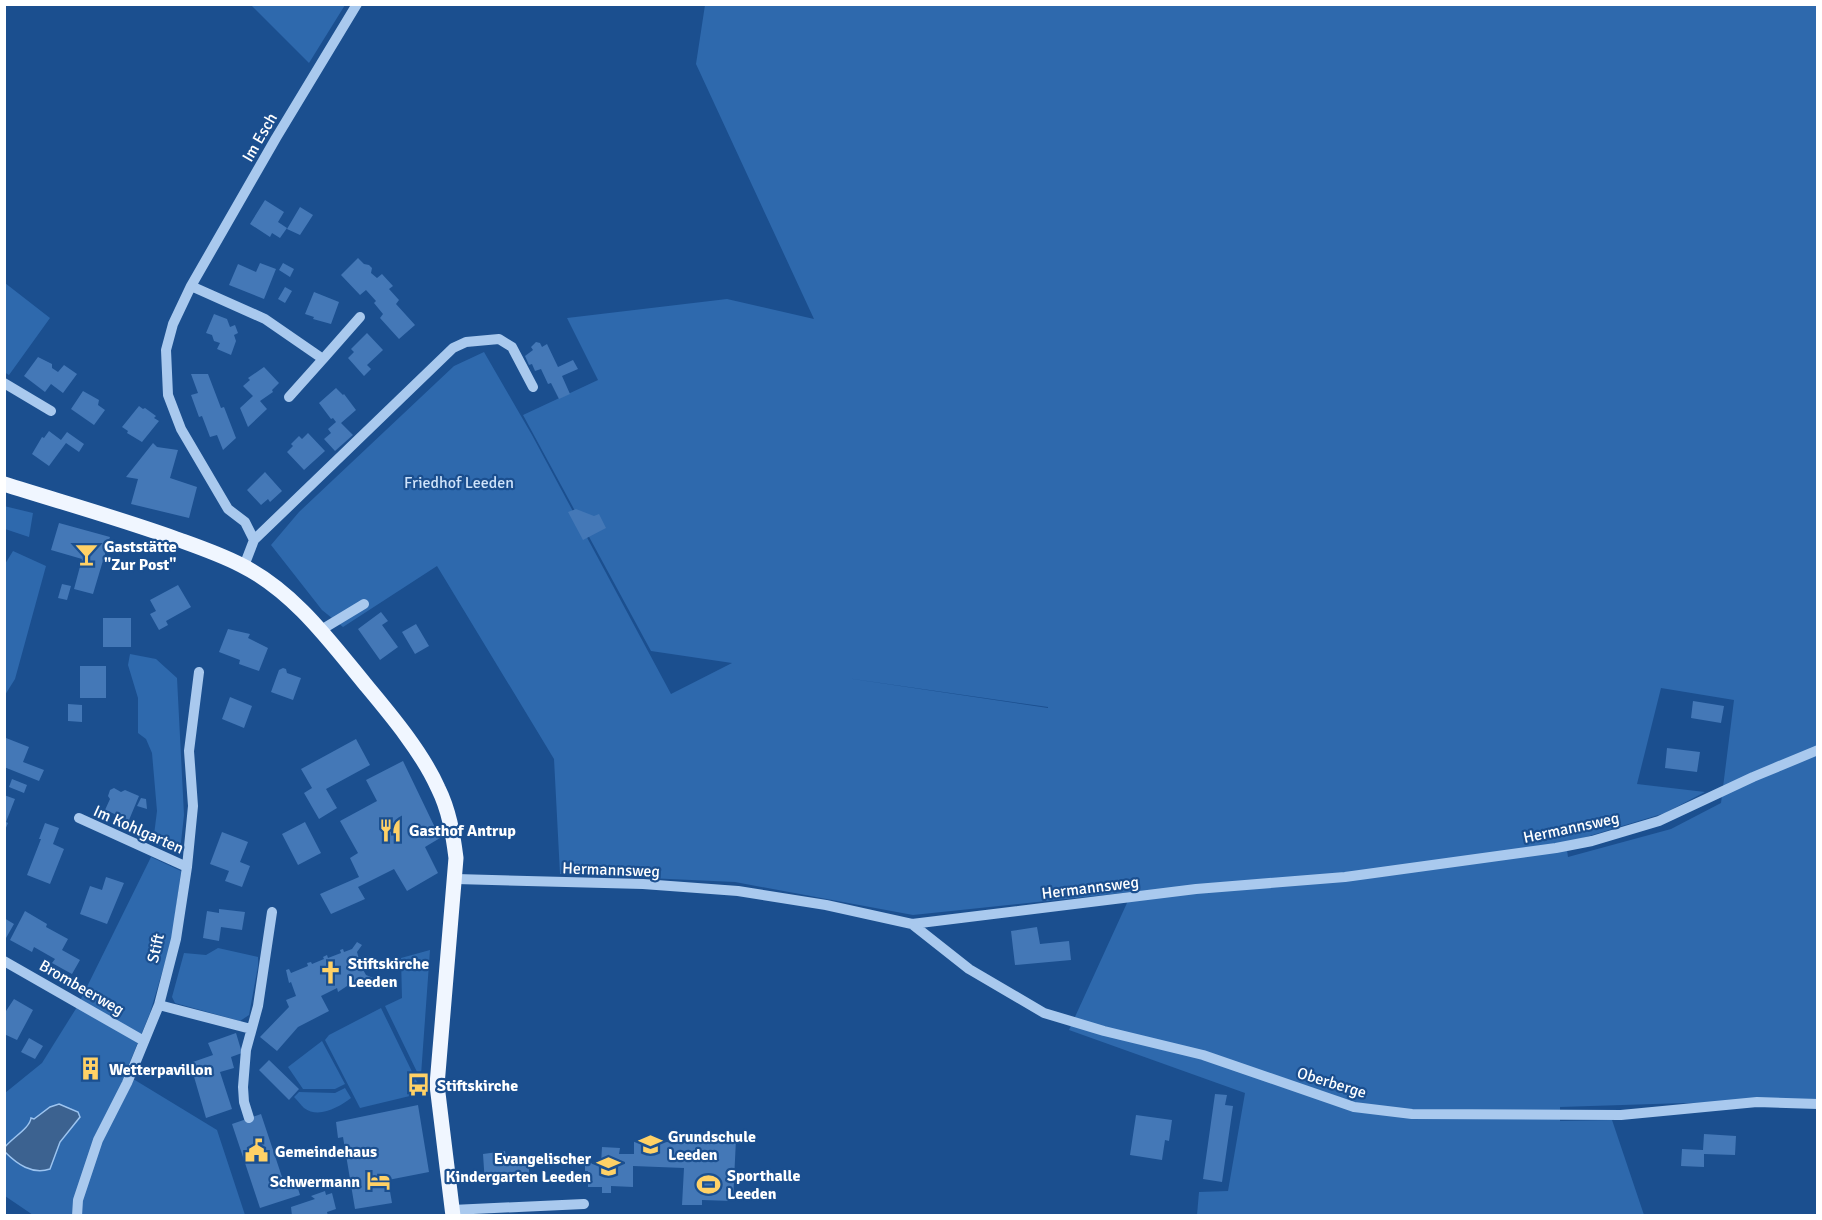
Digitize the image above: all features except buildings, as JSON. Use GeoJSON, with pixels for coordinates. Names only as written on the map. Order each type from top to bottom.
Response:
{"type":"FeatureCollection","features":[{"type":"Feature","properties":{"kind":"main road"},"geometry":{"type":"LineString","coordinates":[[4,484],[145,527],[242,565],[266,580],[321,630],[408,738],[437,785],[447,807],[453,834],[456,879],[437,1097],[453,1213]]}},
{"type":"Feature","properties":{"kind":"street","name":"Im Esch"},"geometry":{"type":"LineString","coordinates":[[254,540],[245,522],[228,509],[181,429],[168,395],[166,350],[173,324],[191,286],[276,138],[357,4]]}},
{"type":"Feature","properties":{"kind":"street"},"geometry":{"type":"LineString","coordinates":[[191,286],[265,319],[323,359]]}},
{"type":"Feature","properties":{"kind":"street"},"geometry":{"type":"LineString","coordinates":[[289,397],[360,317]]}},
{"type":"Feature","properties":{"kind":"street"},"geometry":{"type":"LineString","coordinates":[[242,565],[254,540],[453,348],[466,342],[499,339],[512,347],[533,387]]}},
{"type":"Feature","properties":{"kind":"street"},"geometry":{"type":"LineString","coordinates":[[4,383],[51,411]]}},
{"type":"Feature","properties":{"kind":"street"},"geometry":{"type":"LineString","coordinates":[[321,630],[364,604]]}},
{"type":"Feature","properties":{"kind":"street","name":"Stift"},"geometry":{"type":"LineString","coordinates":[[77,1215],[78,1200],[98,1140],[128,1083],[159,1005],[176,939],[193,807],[189,751],[199,672]]}},
{"type":"Feature","properties":{"kind":"street","name":"Hermannsweg"},"geometry":{"type":"LineString","coordinates":[[456,879],[643,884],[738,891],[826,905],[912,924],[1196,889],[1345,877],[1556,848],[1592,841],[1659,821],[1818,750]]}},
{"type":"Feature","properties":{"kind":"street","name":"Im Kohlgarten"},"geometry":{"type":"LineString","coordinates":[[79,818],[187,867]]}},
{"type":"Feature","properties":{"kind":"street"},"geometry":{"type":"LineString","coordinates":[[249,1118],[244,1102],[243,1087],[246,1050],[258,1006],[272,912]]}},
{"type":"Feature","properties":{"kind":"street","name":"Oberberge"},"geometry":{"type":"LineString","coordinates":[[912,924],[969,969],[1044,1013],[1104,1031],[1203,1055],[1354,1107],[1412,1114],[1621,1115],[1757,1102],[1818,1104]]}},
{"type":"Feature","properties":{"kind":"street","name":"Brombeerweg"},"geometry":{"type":"LineString","coordinates":[[4,961],[144,1041]]}},
{"type":"Feature","properties":{"kind":"street"},"geometry":{"type":"LineString","coordinates":[[159,1005],[251,1029]]}},
{"type":"Feature","properties":{"kind":"street"},"geometry":{"type":"LineString","coordinates":[[453,1213],[584,1204]]}},
{"type":"Feature","properties":{"kind":"green space"},"geometry":{"type":"Polygon","coordinates":[[[251,5],[345,5],[309,63],[251,5]]]}},
{"type":"Feature","properties":{"kind":"green space","name":"Friedhof Leeden"},"geometry":{"type":"Polygon","coordinates":[[[705,5],[1817,5],[1817,1102],[1560,1107],[1560,1121],[1612,1120],[1644,1215],[1197,1215],[1199,1192],[1228,1191],[1245,1093],[1069,1030],[1132,892],[913,915],[735,882],[560,874],[554,759],[437,566],[343,627],[322,610],[271,545],[299,512],[454,366],[484,352],[532,435],[671,694],[732,663],[651,651],[523,415],[598,380],[567,318],[727,299],[814,319],[696,64],[705,5]],[[846,678],[1048,708],[1048,707],[846,678]],[[1661,688],[1637,784],[1705,792],[1665,813],[1566,843],[1568,857],[1671,829],[1721,803],[1734,700],[1661,688]]]}},
{"type":"Feature","properties":{"kind":"green space"},"geometry":{"type":"Polygon","coordinates":[[[5,283],[50,318],[9,375],[4,372],[5,283]]]}},
{"type":"Feature","properties":{"kind":"green space"},"geometry":{"type":"Polygon","coordinates":[[[4,506],[33,513],[29,537],[5,529],[4,506]]]}},
{"type":"Feature","properties":{"kind":"green space"},"geometry":{"type":"Polygon","coordinates":[[[13,551],[46,566],[15,679],[5,695],[5,564],[13,551]]]}},
{"type":"Feature","properties":{"kind":"green space"},"geometry":{"type":"Polygon","coordinates":[[[130,654],[156,659],[177,678],[184,815],[180,851],[176,852],[153,843],[157,811],[152,753],[146,739],[138,733],[138,698],[128,665],[130,654]]]}},
{"type":"Feature","properties":{"kind":"green space"},"geometry":{"type":"Polygon","coordinates":[[[151,857],[181,871],[172,939],[150,1013],[125,1074],[217,1130],[245,1215],[33,1215],[5,1196],[5,1093],[42,1063],[77,1007],[151,857]]]}},
{"type":"Feature","properties":{"kind":"green space"},"geometry":{"type":"Polygon","coordinates":[[[218,948],[258,957],[249,1015],[240,1021],[175,1003],[172,997],[184,953],[206,955],[218,948]]]}},
{"type":"Feature","properties":{"kind":"green space"},"geometry":{"type":"Polygon","coordinates":[[[430,950],[421,1075],[419,1076],[385,1006],[402,998],[401,958],[430,950]]]}},
{"type":"Feature","properties":{"kind":"green space"},"geometry":{"type":"Polygon","coordinates":[[[381,1008],[418,1084],[415,1086],[414,1095],[360,1108],[325,1040],[329,1035],[381,1008]]]}},
{"type":"Feature","properties":{"kind":"green space"},"geometry":{"type":"Polygon","coordinates":[[[322,1041],[345,1084],[335,1089],[303,1089],[288,1067],[322,1041]]]}},
{"type":"Feature","properties":{"kind":"green space"},"geometry":{"type":"Polygon","coordinates":[[[345,1088],[351,1098],[335,1108],[322,1112],[304,1108],[294,1097],[299,1092],[335,1093],[345,1088]]]}},
{"type":"Feature","properties":{"kind":"shaded area"},"geometry":{"type":"Polygon","coordinates":[[[59,1104],[78,1112],[80,1117],[60,1142],[50,1169],[37,1171],[25,1167],[5,1152],[5,1147],[24,1129],[31,1118],[34,1119],[50,1107],[59,1104]]]}},
{"type":"Feature","properties":{"kind":"place","name":"Gaststätte \"Zur Post\""},"geometry":{"type":"Point","coordinates":[86,555]}},
{"type":"Feature","properties":{"kind":"place","name":"Gasthof Antrup"},"geometry":{"type":"Point","coordinates":[391,830]}},
{"type":"Feature","properties":{"kind":"place","name":"Stiftskirche Leeden"},"geometry":{"type":"Point","coordinates":[330,972]}},
{"type":"Feature","properties":{"kind":"place","name":"Wetterpavillon"},"geometry":{"type":"Point","coordinates":[91,1069]}},
{"type":"Feature","properties":{"kind":"place","name":"Stiftskirche"},"geometry":{"type":"Point","coordinates":[419,1085]}},
{"type":"Feature","properties":{"kind":"place","name":"Grundschule Leeden"},"geometry":{"type":"Point","coordinates":[650,1145]}},
{"type":"Feature","properties":{"kind":"place","name":"Gemeindehaus"},"geometry":{"type":"Point","coordinates":[257,1151]}},
{"type":"Feature","properties":{"kind":"place","name":"Evangelischer Kindergarten Leeden"},"geometry":{"type":"Point","coordinates":[609,1167]}},
{"type":"Feature","properties":{"kind":"place","name":"Schwermann"},"geometry":{"type":"Point","coordinates":[378,1181]}},
{"type":"Feature","properties":{"kind":"place","name":"Sporthalle Leeden"},"geometry":{"type":"Point","coordinates":[709,1184]}}]}
